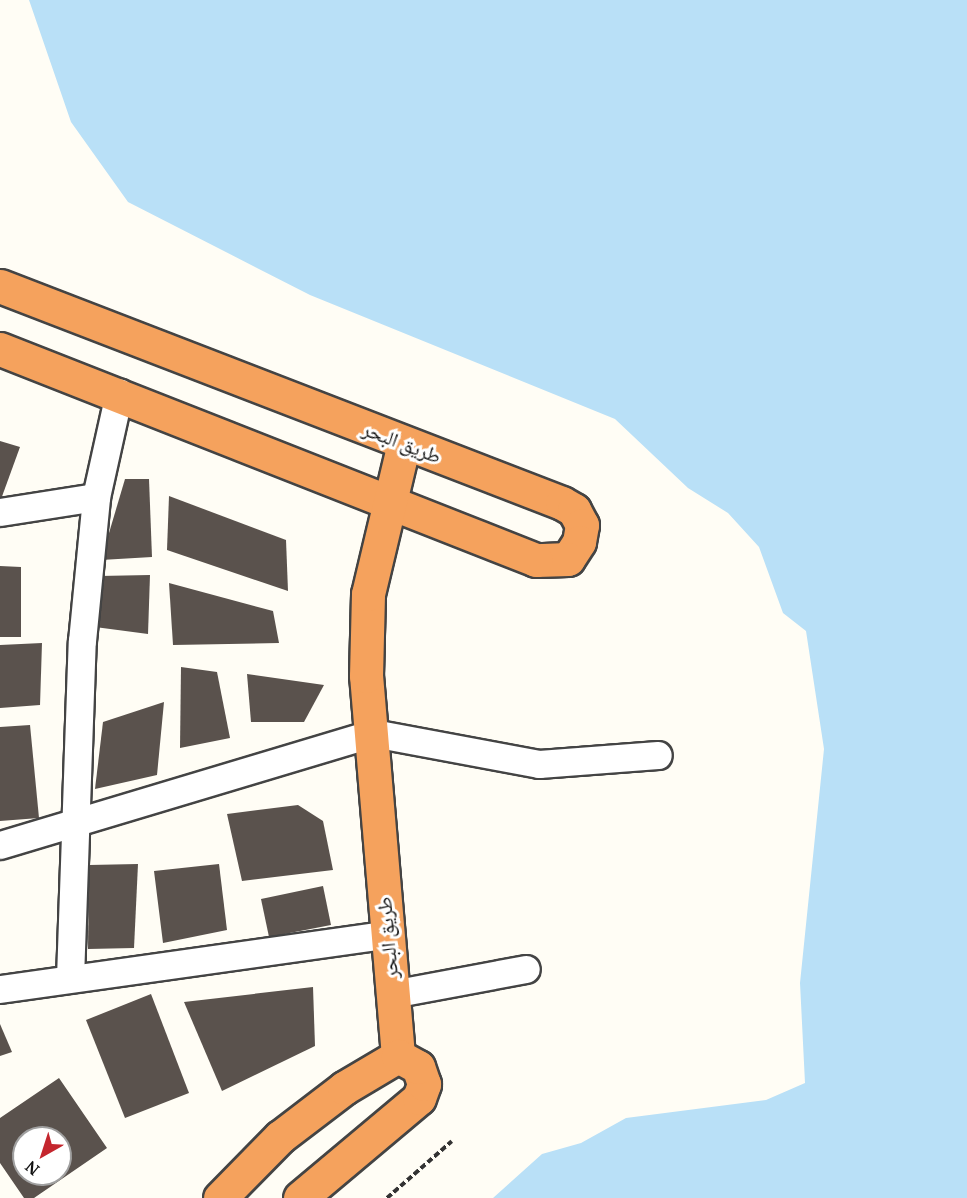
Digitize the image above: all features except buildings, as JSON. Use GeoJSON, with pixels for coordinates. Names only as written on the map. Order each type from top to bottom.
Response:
{"type":"FeatureCollection","features":[{"type":"Feature","properties":{"kind":"highway","name":"طريق البحر"},"geometry":{"type":"LineString","coordinates":[[0,286],[562,503],[574,510],[582,525],[579,542],[568,559],[536,560],[389,499],[0,349]]}},
{"type":"Feature","properties":{"kind":"highway"},"geometry":{"type":"LineString","coordinates":[[389,499],[404,442]]}},
{"type":"Feature","properties":{"kind":"highway","name":"طريق البحر"},"geometry":{"type":"LineString","coordinates":[[389,499],[368,594],[366,676],[373,734],[386,935],[398,1056]]}},
{"type":"Feature","properties":{"kind":"highway"},"geometry":{"type":"LineString","coordinates":[[220,1198],[280,1137],[344,1088],[398,1056],[418,1067],[424,1083],[419,1098],[300,1198]]}},
{"type":"Feature","properties":{"kind":"street"},"geometry":{"type":"LineString","coordinates":[[70,978],[82,641],[96,497],[119,393]]}},
{"type":"Feature","properties":{"kind":"street"},"geometry":{"type":"LineString","coordinates":[[0,512],[96,497]]}},
{"type":"Feature","properties":{"kind":"street"},"geometry":{"type":"LineString","coordinates":[[0,845],[75,819],[373,734],[539,764],[658,755]]}},
{"type":"Feature","properties":{"kind":"street"},"geometry":{"type":"LineString","coordinates":[[0,989],[386,935]]}},
{"type":"Feature","properties":{"kind":"street"},"geometry":{"type":"LineString","coordinates":[[392,994],[526,969]]}},
{"type":"Feature","properties":{"kind":"path"},"geometry":{"type":"LineString","coordinates":[[387,1198],[452,1141]]}},
{"type":"Feature","properties":{"kind":"water"},"geometry":{"type":"Polygon","coordinates":[[[29,0],[967,0],[967,1198],[493,1198],[542,1154],[581,1143],[626,1118],[766,1100],[805,1083],[800,983],[824,749],[806,631],[783,613],[759,547],[728,513],[688,488],[615,419],[310,295],[128,202],[71,122],[29,0]]]}}]}
